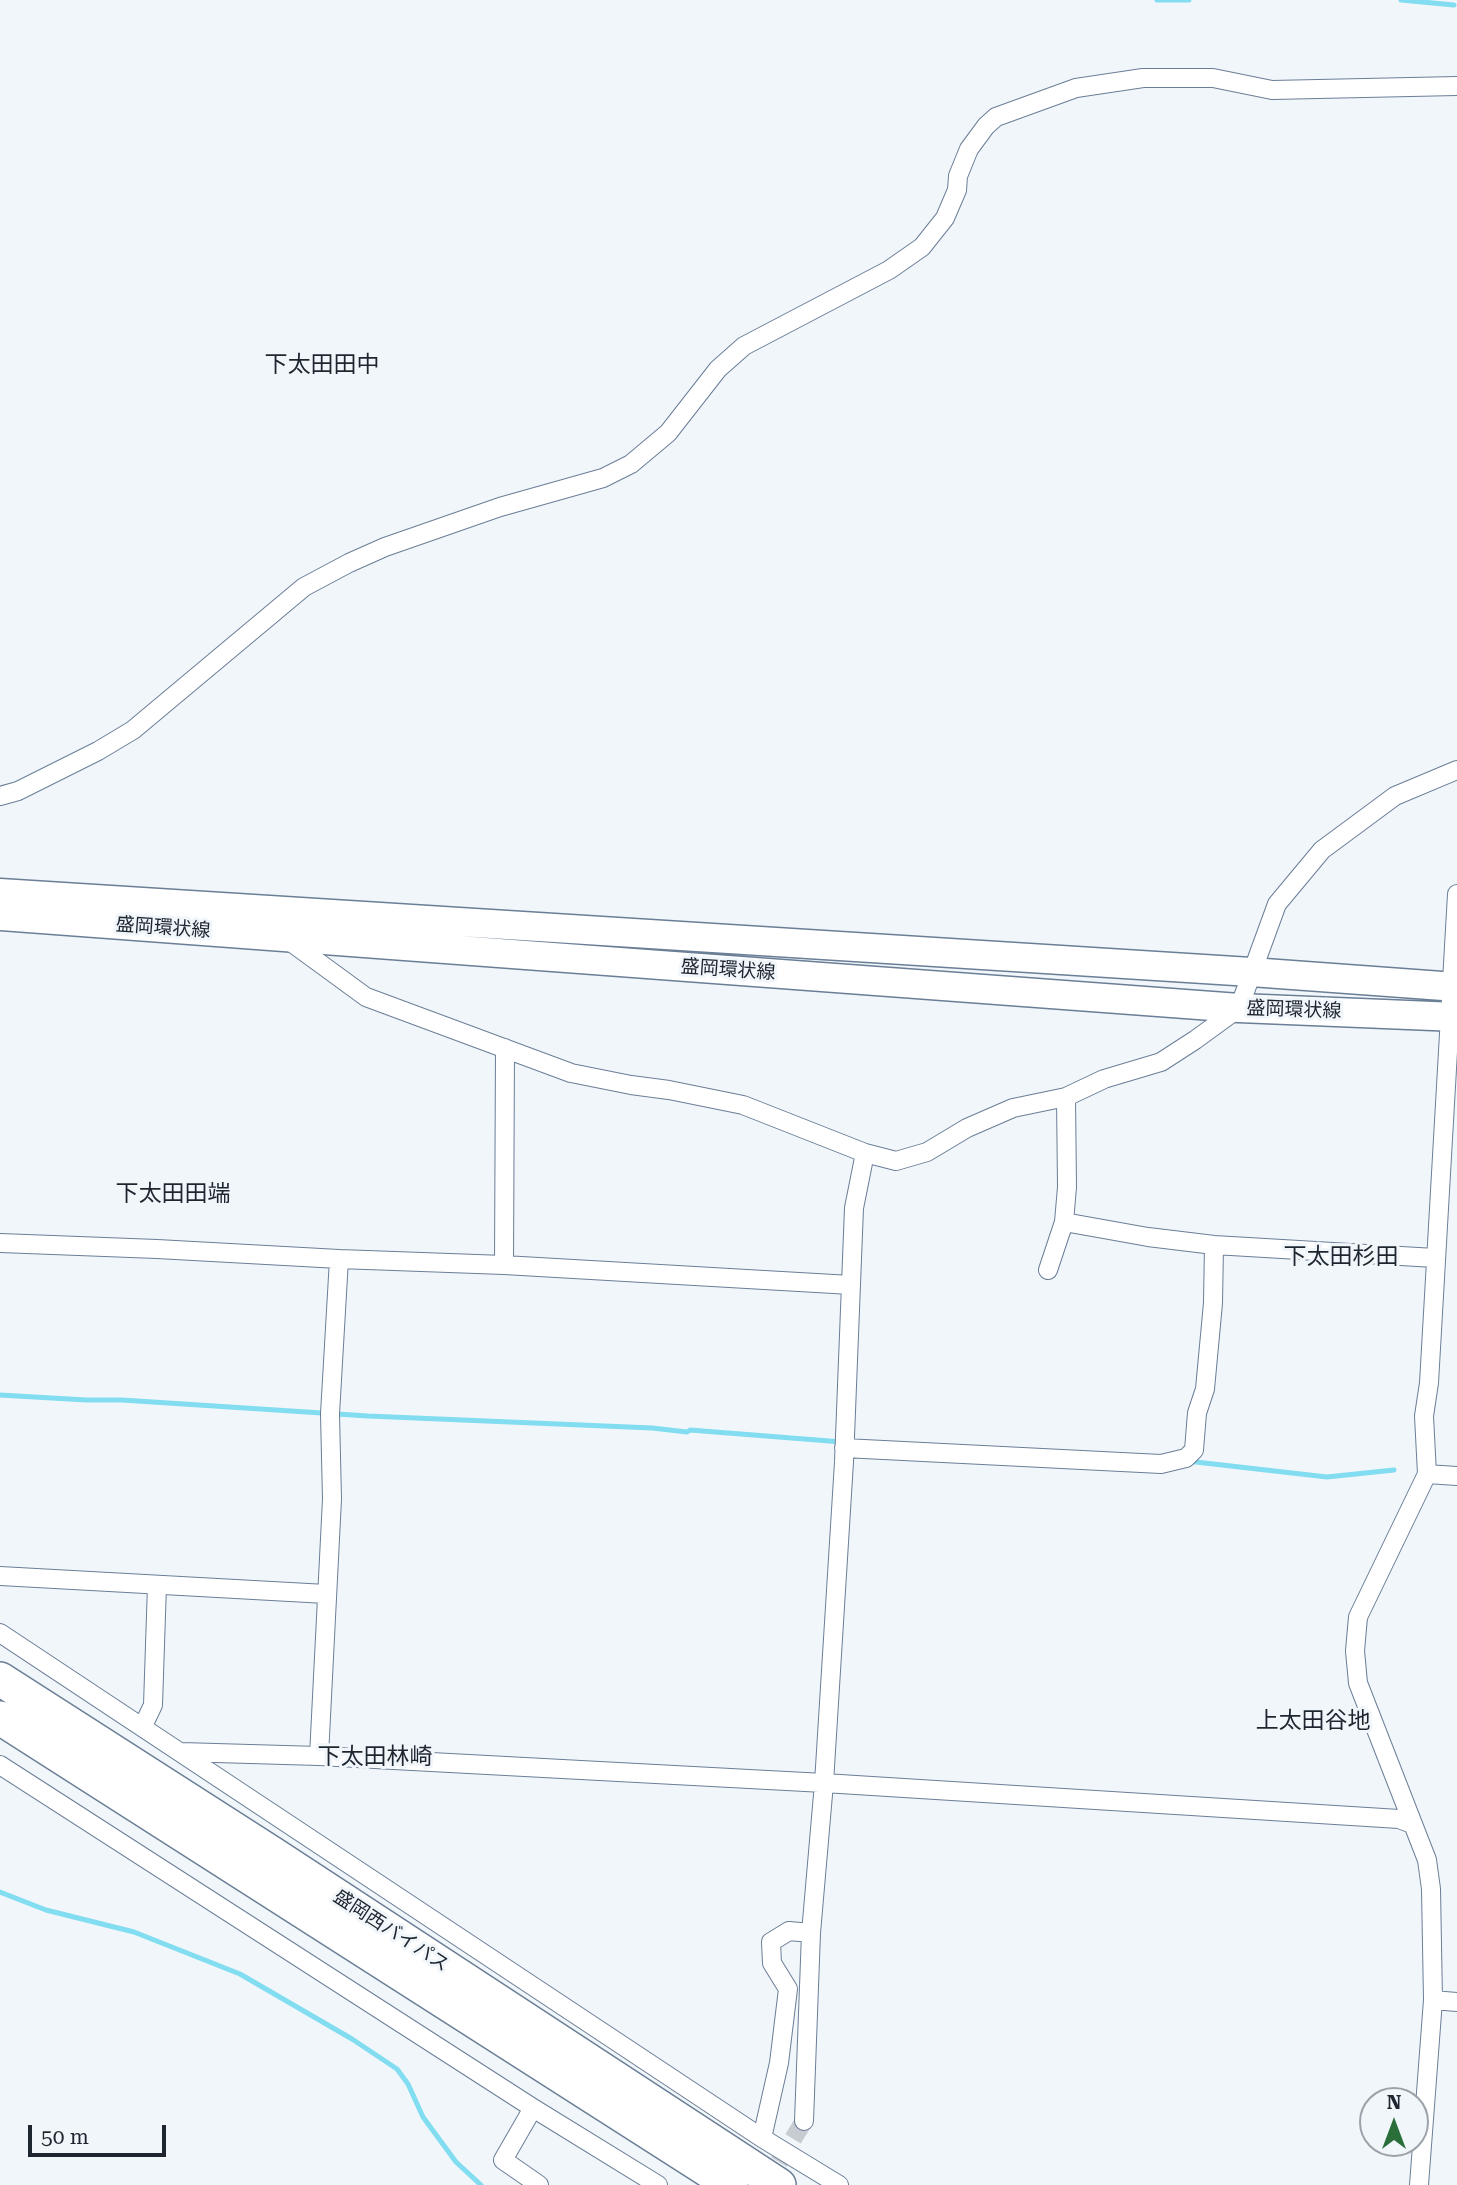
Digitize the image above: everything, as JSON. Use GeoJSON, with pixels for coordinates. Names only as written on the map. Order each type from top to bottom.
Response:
{"type":"FeatureCollection","features":[{"type":"Feature","properties":{"kind":"highway","name":"盛岡西バイパス"},"geometry":{"type":"LineString","coordinates":[[0,1679],[779,2185]]}},
{"type":"Feature","properties":{"kind":"highway","name":"盛岡西バイパス"},"geometry":{"type":"LineString","coordinates":[[0,1718],[731,2185]]}},
{"type":"Feature","properties":{"kind":"main road","name":"盛岡環状線"},"geometry":{"type":"LineString","coordinates":[[0,893],[1455,987]]}},
{"type":"Feature","properties":{"kind":"main road","name":"盛岡環状線"},"geometry":{"type":"LineString","coordinates":[[0,916],[1239,1008],[1454,1017]]}},
{"type":"Feature","properties":{"kind":"street"},"geometry":{"type":"LineString","coordinates":[[0,796],[30,785],[133,730],[304,587],[349,563],[385,547],[500,507],[603,478],[631,464],[668,433],[718,369],[744,346],[889,270],[922,247],[944,218],[957,190],[958,176],[969,149],[996,117],[1076,88],[1143,78],[1213,78],[1272,90],[1457,86]]}},
{"type":"Feature","properties":{"kind":"street"},"geometry":{"type":"LineString","coordinates":[[284,937],[366,997],[571,1073],[743,1105],[865,1153],[896,1161],[927,1152],[967,1128],[1013,1108],[1066,1097],[1104,1079],[1161,1062],[1195,1040],[1239,1008],[1277,904],[1322,850],[1395,796],[1457,770]]}},
{"type":"Feature","properties":{"kind":"street"},"geometry":{"type":"LineString","coordinates":[[1419,2185],[1433,2000],[1431,1889],[1427,1860],[1358,1683],[1355,1651],[1358,1617],[1427,1474],[1424,1416],[1429,1383],[1435,1258],[1449,1162],[1457,894]]}},
{"type":"Feature","properties":{"kind":"street"},"geometry":{"type":"LineString","coordinates":[[504,1265],[505,1048]]}},
{"type":"Feature","properties":{"kind":"street"},"geometry":{"type":"LineString","coordinates":[[1048,1270],[1064,1222],[1067,1187],[1066,1097]]}},
{"type":"Feature","properties":{"kind":"street"},"geometry":{"type":"LineString","coordinates":[[804,2121],[811,1933],[824,1783],[844,1448],[854,1208],[865,1153]]}},
{"type":"Feature","properties":{"kind":"street"},"geometry":{"type":"LineString","coordinates":[[1064,1222],[1214,1245],[1435,1258]]}},
{"type":"Feature","properties":{"kind":"street"},"geometry":{"type":"LineString","coordinates":[[0,1243],[504,1265],[851,1286]]}},
{"type":"Feature","properties":{"kind":"street"},"geometry":{"type":"LineString","coordinates":[[844,1448],[1161,1464],[1186,1458],[1194,1450],[1197,1413],[1205,1389],[1213,1303],[1214,1245]]}},
{"type":"Feature","properties":{"kind":"street"},"geometry":{"type":"LineString","coordinates":[[319,1756],[332,1499],[330,1414],[339,1259]]}},
{"type":"Feature","properties":{"kind":"street"},"geometry":{"type":"LineString","coordinates":[[1427,1474],[1457,1476]]}},
{"type":"Feature","properties":{"kind":"street"},"geometry":{"type":"LineString","coordinates":[[0,1576],[326,1594]]}},
{"type":"Feature","properties":{"kind":"street"},"geometry":{"type":"LineString","coordinates":[[143,1726],[153,1705],[157,1585]]}},
{"type":"Feature","properties":{"kind":"street"},"geometry":{"type":"LineString","coordinates":[[0,1633],[762,2138],[839,2185]]}},
{"type":"Feature","properties":{"kind":"street"},"geometry":{"type":"LineString","coordinates":[[181,1752],[319,1756],[824,1783],[1399,1819],[1412,1824]]}},
{"type":"Feature","properties":{"kind":"street"},"geometry":{"type":"LineString","coordinates":[[0,1765],[533,2108],[658,2185]]}},
{"type":"Feature","properties":{"kind":"street"},"geometry":{"type":"LineString","coordinates":[[762,2138],[779,2063],[788,1989],[772,1964],[771,1942],[789,1931],[811,1933]]}},
{"type":"Feature","properties":{"kind":"street"},"geometry":{"type":"LineString","coordinates":[[1433,2000],[1457,2002]]}},
{"type":"Feature","properties":{"kind":"street"},"geometry":{"type":"LineString","coordinates":[[533,2108],[503,2160],[539,2185]]}},
{"type":"Feature","properties":{"kind":"waterway"},"geometry":{"type":"LineString","coordinates":[[1157,0],[1189,0]]}},
{"type":"Feature","properties":{"kind":"waterway"},"geometry":{"type":"LineString","coordinates":[[1401,0],[1454,5]]}},
{"type":"Feature","properties":{"kind":"waterway"},"geometry":{"type":"LineString","coordinates":[[0,1395],[368,1416],[652,1428],[687,1432],[690,1430],[842,1442]]}},
{"type":"Feature","properties":{"kind":"waterway"},"geometry":{"type":"LineString","coordinates":[[1187,1461],[1327,1477],[1394,1470]]}},
{"type":"Feature","properties":{"kind":"waterway"},"geometry":{"type":"LineString","coordinates":[[0,1892],[46,1910],[134,1932],[240,1974],[352,2039],[397,2069],[408,2084],[423,2117],[456,2162],[481,2185]]}},
{"type":"Feature","properties":{"kind":"tunnel"},"geometry":{"type":"LineString","coordinates":[[765,2185],[804,2121]]}},
{"type":"Feature","properties":{"kind":"district","name":"下太田田中"},"geometry":{"type":"Point","coordinates":[322,365]}},
{"type":"Feature","properties":{"kind":"district","name":"下太田田端"},"geometry":{"type":"Point","coordinates":[173,1194]}},
{"type":"Feature","properties":{"kind":"district","name":"下太田杉田"},"geometry":{"type":"Point","coordinates":[1341,1257]}},
{"type":"Feature","properties":{"kind":"district","name":"上太田谷地"},"geometry":{"type":"Point","coordinates":[1313,1721]}},
{"type":"Feature","properties":{"kind":"district","name":"下太田林崎"},"geometry":{"type":"Point","coordinates":[375,1757]}}]}
